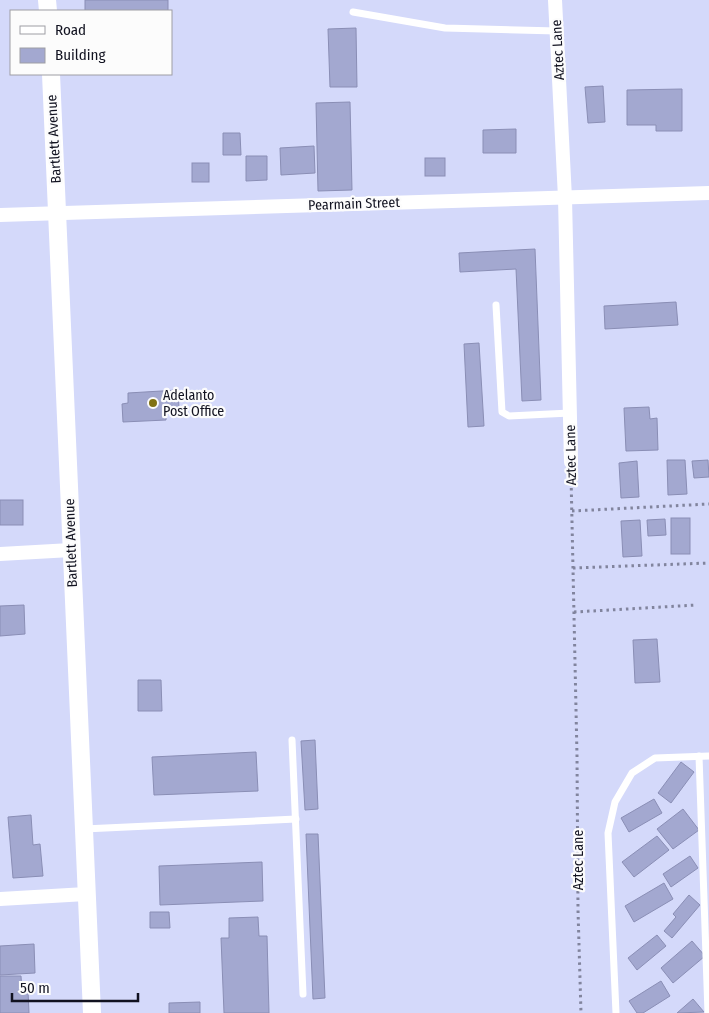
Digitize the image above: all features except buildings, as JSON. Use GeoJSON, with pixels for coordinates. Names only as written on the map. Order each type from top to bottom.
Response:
{"type":"FeatureCollection","features":[{"type":"Feature","properties":{"kind":"street","name":"Aztec Lane"},"geometry":{"type":"LineString","coordinates":[[555,0],[565,198],[571,462]]}},
{"type":"Feature","properties":{"kind":"street","name":"Bartlett Avenue"},"geometry":{"type":"LineString","coordinates":[[51,75],[92,1013]]}},
{"type":"Feature","properties":{"kind":"street","name":"Pearmain Street"},"geometry":{"type":"LineString","coordinates":[[0,215],[709,193]]}},
{"type":"Feature","properties":{"kind":"street"},"geometry":{"type":"LineString","coordinates":[[0,554],[71,550]]}},
{"type":"Feature","properties":{"kind":"street"},"geometry":{"type":"LineString","coordinates":[[0,899],[86,894]]}},
{"type":"Feature","properties":{"kind":"lane"},"geometry":{"type":"LineString","coordinates":[[353,12],[445,28],[557,31]]}},
{"type":"Feature","properties":{"kind":"lane"},"geometry":{"type":"LineString","coordinates":[[496,305],[502,412],[509,416],[570,413]]}},
{"type":"Feature","properties":{"kind":"lane"},"geometry":{"type":"LineString","coordinates":[[292,740],[303,994]]}},
{"type":"Feature","properties":{"kind":"lane"},"geometry":{"type":"LineString","coordinates":[[699,756],[708,1013]]}},
{"type":"Feature","properties":{"kind":"lane"},"geometry":{"type":"LineString","coordinates":[[616,1013],[608,833],[615,802],[632,773],[655,758],[709,756]]}},
{"type":"Feature","properties":{"kind":"lane"},"geometry":{"type":"LineString","coordinates":[[84,829],[296,819]]}},
{"type":"Feature","properties":{"kind":"path","name":"Aztec Lane"},"geometry":{"type":"LineString","coordinates":[[571,462],[578,756],[578,910],[581,1013]]}},
{"type":"Feature","properties":{"kind":"path"},"geometry":{"type":"LineString","coordinates":[[572,510],[709,504]]}},
{"type":"Feature","properties":{"kind":"path"},"geometry":{"type":"LineString","coordinates":[[573,568],[709,563]]}},
{"type":"Feature","properties":{"kind":"path"},"geometry":{"type":"LineString","coordinates":[[574,612],[696,605]]}},
{"type":"Feature","properties":{"kind":"place","name":"Adelanto Post Office"},"geometry":{"type":"Point","coordinates":[153,403]}}]}
